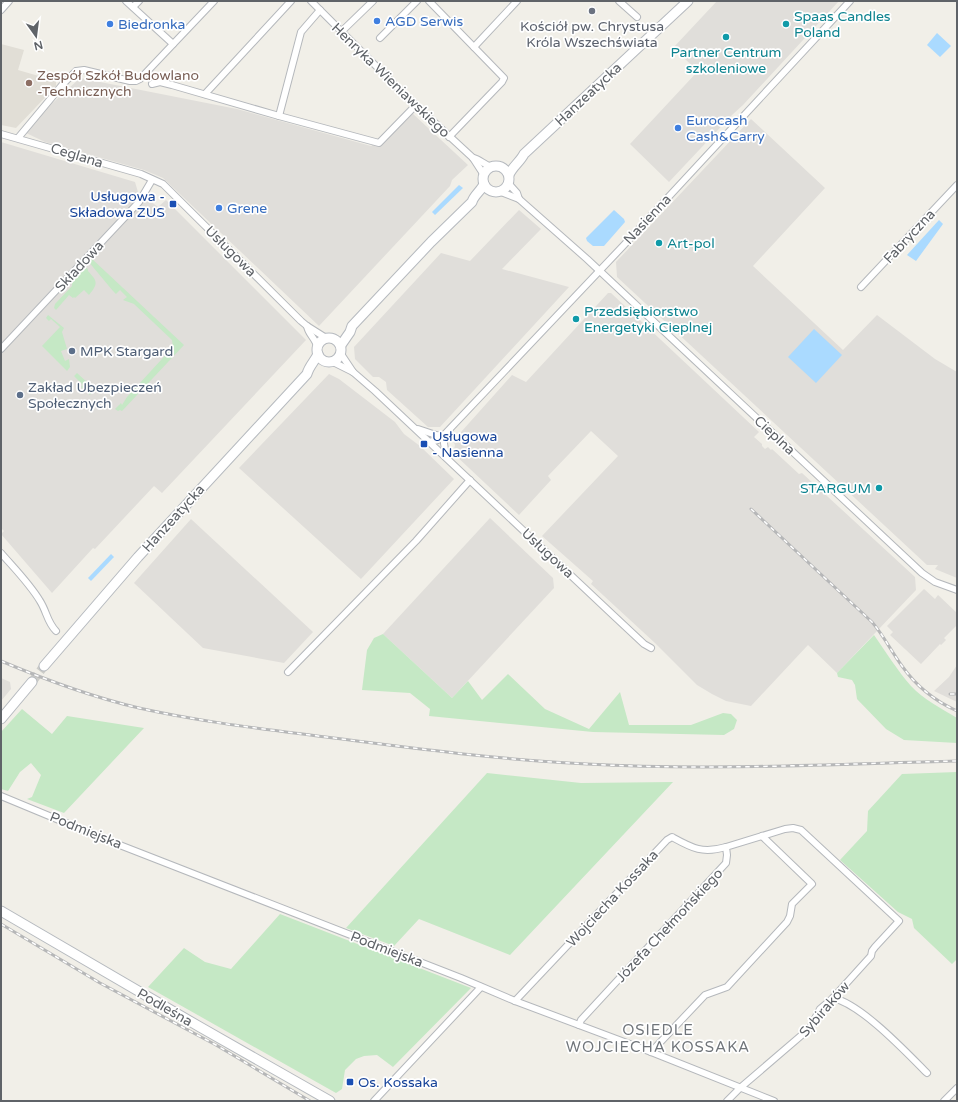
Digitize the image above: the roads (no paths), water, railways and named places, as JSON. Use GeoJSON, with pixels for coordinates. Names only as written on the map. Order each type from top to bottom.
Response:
{"type":"FeatureCollection","features":[{"type":"Feature","properties":{"kind":"street"},"geometry":{"type":"LineString","coordinates":[[1,10],[9,1]]}},
{"type":"Feature","properties":{"kind":"street"},"geometry":{"type":"LineString","coordinates":[[126,1],[175,42]]}},
{"type":"Feature","properties":{"kind":"street"},"geometry":{"type":"LineString","coordinates":[[133,7],[139,1]]}},
{"type":"Feature","properties":{"kind":"street"},"geometry":{"type":"LineString","coordinates":[[18,138],[76,71],[84,70],[102,73],[130,81],[140,79],[214,1]]}},
{"type":"Feature","properties":{"kind":"street"},"geometry":{"type":"LineString","coordinates":[[205,94],[291,1]]}},
{"type":"Feature","properties":{"kind":"street","name":"Henryka Wieniawskiego"},"geometry":{"type":"LineString","coordinates":[[311,1],[416,106],[473,158],[484,180]]}},
{"type":"Feature","properties":{"kind":"street"},"geometry":{"type":"LineString","coordinates":[[341,32],[373,1]]}},
{"type":"Feature","properties":{"kind":"street"},"geometry":{"type":"LineString","coordinates":[[380,38],[417,1]]}},
{"type":"Feature","properties":{"kind":"street"},"geometry":{"type":"LineString","coordinates":[[429,1],[504,78],[502,82],[449,137]]}},
{"type":"Feature","properties":{"kind":"street"},"geometry":{"type":"LineString","coordinates":[[474,47],[517,1]]}},
{"type":"Feature","properties":{"kind":"street"},"geometry":{"type":"LineString","coordinates":[[619,1],[637,17]]}},
{"type":"Feature","properties":{"kind":"street","name":"Hanzeatycka"},"geometry":{"type":"LineString","coordinates":[[509,179],[512,168],[524,154],[688,1]]}},
{"type":"Feature","properties":{"kind":"street","name":"Nasienna"},"geometry":{"type":"LineString","coordinates":[[443,436],[850,1]]}},
{"type":"Feature","properties":{"kind":"street"},"geometry":{"type":"LineString","coordinates":[[279,116],[301,32],[320,10]]}},
{"type":"Feature","properties":{"kind":"street"},"geometry":{"type":"LineString","coordinates":[[152,84],[160,82],[379,143],[416,106]]}},
{"type":"Feature","properties":{"kind":"street","name":"Ceglana"},"geometry":{"type":"LineString","coordinates":[[1,134],[141,174],[152,180]]}},
{"type":"Feature","properties":{"kind":"street","name":"Hanzeatycka"},"geometry":{"type":"LineString","coordinates":[[496,167],[508,164],[515,158],[524,154]]}},
{"type":"Feature","properties":{"kind":"street","name":"Henryka Wieniawskiego"},"geometry":{"type":"LineString","coordinates":[[473,158],[479,160],[487,166],[496,167]]}},
{"type":"Feature","properties":{"kind":"street"},"geometry":{"type":"LineString","coordinates":[[472,202],[474,196],[481,189],[487,170],[496,167],[504,169],[519,199]]}},
{"type":"Feature","properties":{"kind":"street"},"geometry":{"type":"LineString","coordinates":[[501,192],[507,187],[509,179]]}},
{"type":"Feature","properties":{"kind":"street","name":"Usługowa"},"geometry":{"type":"LineString","coordinates":[[152,180],[163,184],[307,326],[329,338]]}},
{"type":"Feature","properties":{"kind":"street","name":"Składowa"},"geometry":{"type":"LineString","coordinates":[[1,349],[138,202],[152,180]]}},
{"type":"Feature","properties":{"kind":"street"},"geometry":{"type":"LineString","coordinates":[[484,180],[491,191]]}},
{"type":"Feature","properties":{"kind":"street","name":"Fabryczna"},"geometry":{"type":"LineString","coordinates":[[861,287],[957,185]]}},
{"type":"Feature","properties":{"kind":"street"},"geometry":{"type":"LineString","coordinates":[[352,326],[337,360],[330,362],[321,359],[318,350],[319,342],[338,336],[345,329],[352,326],[431,242],[472,202],[491,191],[501,192],[519,199],[599,270]]}},
{"type":"Feature","properties":{"kind":"street","name":"Cieplna"},"geometry":{"type":"LineString","coordinates":[[599,270],[922,573],[935,582],[957,590]]}},
{"type":"Feature","properties":{"kind":"street","name":"Usługowa"},"geometry":{"type":"LineString","coordinates":[[307,326],[309,333],[315,340],[318,350]]}},
{"type":"Feature","properties":{"kind":"street"},"geometry":{"type":"LineString","coordinates":[[329,338],[338,340],[341,349]]}},
{"type":"Feature","properties":{"kind":"street","name":"Usługowa"},"geometry":{"type":"LineString","coordinates":[[341,349],[353,372]]}},
{"type":"Feature","properties":{"kind":"street","name":"Hanzeatycka"},"geometry":{"type":"LineString","coordinates":[[307,374],[309,368],[315,360],[318,350]]}},
{"type":"Feature","properties":{"kind":"street","name":"Hanzeatycka"},"geometry":{"type":"LineString","coordinates":[[44,666],[138,557],[307,374],[312,372],[320,364],[330,362]]}},
{"type":"Feature","properties":{"kind":"street","name":"Usługowa"},"geometry":{"type":"LineString","coordinates":[[330,362],[353,372],[415,428],[644,644],[651,648]]}},
{"type":"Feature","properties":{"kind":"street","name":"Usługowa"},"geometry":{"type":"LineString","coordinates":[[415,428],[428,433],[443,436]]}},
{"type":"Feature","properties":{"kind":"street"},"geometry":{"type":"LineString","coordinates":[[429,442],[438,440],[443,436]]}},
{"type":"Feature","properties":{"kind":"street"},"geometry":{"type":"LineString","coordinates":[[443,436],[446,457]]}},
{"type":"Feature","properties":{"kind":"street"},"geometry":{"type":"LineString","coordinates":[[288,672],[416,541],[470,480]]}},
{"type":"Feature","properties":{"kind":"street"},"geometry":{"type":"LineString","coordinates":[[1,553],[37,596],[49,623],[56,631]]}},
{"type":"Feature","properties":{"kind":"street"},"geometry":{"type":"LineString","coordinates":[[1,719],[32,682]]}},
{"type":"Feature","properties":{"kind":"street","name":"Podmiejska"},"geometry":{"type":"LineString","coordinates":[[1,796],[112,842],[447,972],[515,1001],[651,1052],[774,1101]]}},
{"type":"Feature","properties":{"kind":"street","name":"Sybiraków"},"geometry":{"type":"LineString","coordinates":[[727,1101],[810,1028],[820,1009],[833,998],[871,956],[872,951],[899,921],[801,830],[793,828],[785,829],[762,836]]}},
{"type":"Feature","properties":{"kind":"street"},"geometry":{"type":"LineString","coordinates":[[651,1052],[705,995],[727,987],[787,922],[790,916],[792,904],[812,884],[762,836],[726,847]]}},
{"type":"Feature","properties":{"kind":"street","name":"Wojciecha Kossaka"},"geometry":{"type":"LineString","coordinates":[[515,1001],[666,840],[672,837],[698,849],[707,851],[726,847]]}},
{"type":"Feature","properties":{"kind":"street","name":"Józefa Chełmońskiego"},"geometry":{"type":"LineString","coordinates":[[579,1025],[581,1020],[726,863],[726,847]]}},
{"type":"Feature","properties":{"kind":"street","name":"Podleśna"},"geometry":{"type":"LineString","coordinates":[[1,911],[330,1101]]}},
{"type":"Feature","properties":{"kind":"street"},"geometry":{"type":"LineString","coordinates":[[374,1101],[481,987]]}},
{"type":"Feature","properties":{"kind":"street"},"geometry":{"type":"LineString","coordinates":[[833,998],[843,1001],[863,1014],[892,1038],[927,1073]]}},
{"type":"Feature","properties":{"kind":"street"},"geometry":{"type":"LineString","coordinates":[[944,1101],[957,1088]]}},
{"type":"Feature","properties":{"kind":"water"},"geometry":{"type":"Polygon","coordinates":[[[937,33],[951,46],[940,57],[927,45],[937,33]]]}},
{"type":"Feature","properties":{"kind":"water"},"geometry":{"type":"Polygon","coordinates":[[[459,185],[463,188],[435,215],[432,212],[459,185]]]}},
{"type":"Feature","properties":{"kind":"water"},"geometry":{"type":"Polygon","coordinates":[[[614,210],[624,219],[625,222],[604,246],[593,246],[587,241],[586,238],[614,210]]]}},
{"type":"Feature","properties":{"kind":"water"},"geometry":{"type":"Polygon","coordinates":[[[939,220],[943,224],[916,261],[907,255],[939,220]]]}},
{"type":"Feature","properties":{"kind":"water"},"geometry":{"type":"Polygon","coordinates":[[[814,329],[842,355],[816,383],[788,357],[814,329]]]}},
{"type":"Feature","properties":{"kind":"water"},"geometry":{"type":"Polygon","coordinates":[[[111,554],[114,557],[91,581],[88,578],[111,554]]]}},
{"type":"Feature","properties":{"kind":"tunnel"},"geometry":{"type":"LineString","coordinates":[[32,682],[44,666]]}},
{"type":"Feature","properties":{"kind":"railway"},"geometry":{"type":"LineString","coordinates":[[751,509],[872,622],[913,680],[941,703],[957,711]]}},
{"type":"Feature","properties":{"kind":"railway"},"geometry":{"type":"LineString","coordinates":[[1,661],[52,681],[121,704],[162,713],[256,728],[489,757],[587,764],[679,767],[957,761]]}},
{"type":"Feature","properties":{"kind":"railway"},"geometry":{"type":"LineString","coordinates":[[950,694],[957,694]]}},
{"type":"Feature","properties":{"kind":"railway"},"geometry":{"type":"LineString","coordinates":[[1,924],[100,983],[216,1045],[310,1101]]}},
{"type":"Feature","properties":{"kind":"place","name":"Kościół pw. Chrystusa Króla Wszechświata"},"geometry":{"type":"Point","coordinates":[592,11]}},
{"type":"Feature","properties":{"kind":"place","name":"AGD Serwis"},"geometry":{"type":"Point","coordinates":[377,21]}},
{"type":"Feature","properties":{"kind":"place","name":"Biedronka"},"geometry":{"type":"Point","coordinates":[110,24]}},
{"type":"Feature","properties":{"kind":"place","name":"Spaas Candles Poland"},"geometry":{"type":"Point","coordinates":[786,24]}},
{"type":"Feature","properties":{"kind":"place","name":"Partner Centrum szkoleniowe"},"geometry":{"type":"Point","coordinates":[726,37]}},
{"type":"Feature","properties":{"kind":"place","name":"Zespół Szkół Budowlano -Technicznych"},"geometry":{"type":"Point","coordinates":[29,83]}},
{"type":"Feature","properties":{"kind":"place","name":"Eurocash Cash&Carry"},"geometry":{"type":"Point","coordinates":[678,128]}},
{"type":"Feature","properties":{"kind":"place","name":"Usługowa - Składowa ZUS"},"geometry":{"type":"Point","coordinates":[173,204]}},
{"type":"Feature","properties":{"kind":"place","name":"Grene"},"geometry":{"type":"Point","coordinates":[219,208]}},
{"type":"Feature","properties":{"kind":"place","name":"Art-pol"},"geometry":{"type":"Point","coordinates":[659,243]}},
{"type":"Feature","properties":{"kind":"place","name":"Przedsiębiorstwo Energetyki Cieplnej"},"geometry":{"type":"Point","coordinates":[576,319]}},
{"type":"Feature","properties":{"kind":"place","name":"MPK Stargard"},"geometry":{"type":"Point","coordinates":[72,351]}},
{"type":"Feature","properties":{"kind":"place","name":"Zakład Ubezpieczeń Społecznych"},"geometry":{"type":"Point","coordinates":[20,395]}},
{"type":"Feature","properties":{"kind":"place","name":"Usługowa - Nasienna"},"geometry":{"type":"Point","coordinates":[424,444]}},
{"type":"Feature","properties":{"kind":"place","name":"STARGUM"},"geometry":{"type":"Point","coordinates":[879,488]}},
{"type":"Feature","properties":{"kind":"place","name":"Os. Kossaka"},"geometry":{"type":"Point","coordinates":[350,1082]}},
{"type":"Feature","properties":{"kind":"district","name":"OSIEDLE WOJCIECHA KOSSAKA"},"geometry":{"type":"Point","coordinates":[658,1038]}}]}
